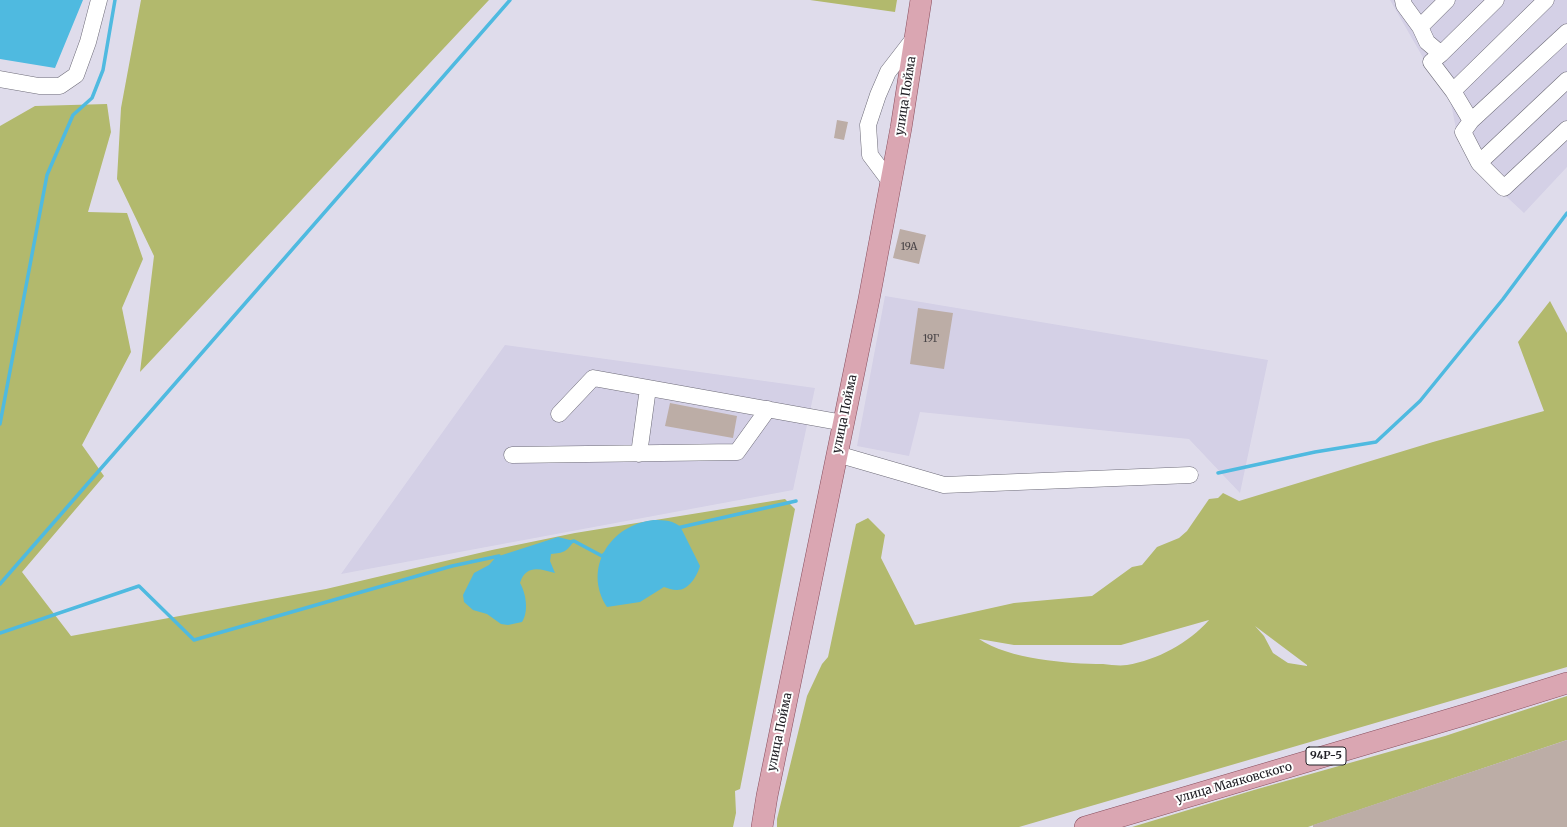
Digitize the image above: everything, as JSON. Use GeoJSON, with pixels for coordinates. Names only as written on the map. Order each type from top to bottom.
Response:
{"type":"FeatureCollection","features":[{"type":"Feature","properties":{"kind":"main road","name":"улица Пойма"},"geometry":{"type":"LineString","coordinates":[[762,827],[767,796],[869,299],[891,183],[921,0]]}},
{"type":"Feature","properties":{"kind":"main road","name":"улица Маяковского"},"geometry":{"type":"LineString","coordinates":[[1085,827],[1567,684]]}},
{"type":"Feature","properties":{"kind":"street"},"geometry":{"type":"LineString","coordinates":[[0,79],[39,86],[60,86],[76,75],[88,42],[99,0]]}},
{"type":"Feature","properties":{"kind":"street"},"geometry":{"type":"LineString","coordinates":[[1403,0],[1404,5],[1420,27],[1427,42],[1441,54]]}},
{"type":"Feature","properties":{"kind":"street"},"geometry":{"type":"LineString","coordinates":[[1420,27],[1447,0]]}},
{"type":"Feature","properties":{"kind":"street"},"geometry":{"type":"LineString","coordinates":[[1471,121],[1453,91],[1431,62],[1496,0]]}},
{"type":"Feature","properties":{"kind":"street"},"geometry":{"type":"LineString","coordinates":[[1453,91],[1546,0]]}},
{"type":"Feature","properties":{"kind":"street"},"geometry":{"type":"LineString","coordinates":[[1567,32],[1471,121],[1463,132],[1479,163],[1504,188],[1567,129]]}},
{"type":"Feature","properties":{"kind":"street"},"geometry":{"type":"LineString","coordinates":[[891,183],[870,155],[868,125],[878,94],[888,72],[916,36]]}},
{"type":"Feature","properties":{"kind":"street"},"geometry":{"type":"LineString","coordinates":[[1479,163],[1567,80]]}},
{"type":"Feature","properties":{"kind":"street"},"geometry":{"type":"LineString","coordinates":[[559,414],[593,378],[844,423]]}},
{"type":"Feature","properties":{"kind":"street"},"geometry":{"type":"LineString","coordinates":[[639,454],[648,388]]}},
{"type":"Feature","properties":{"kind":"street"},"geometry":{"type":"LineString","coordinates":[[512,455],[737,452],[768,409]]}},
{"type":"Feature","properties":{"kind":"street"},"geometry":{"type":"LineString","coordinates":[[837,454],[944,485],[1190,475]]}},
{"type":"Feature","properties":{"kind":"shaded area"},"geometry":{"type":"Polygon","coordinates":[[[1390,0],[1567,0],[1567,167],[1524,213],[1478,170],[1456,129],[1449,93],[1425,61],[1390,0]]]}},
{"type":"Feature","properties":{"kind":"shaded area"},"geometry":{"type":"Polygon","coordinates":[[[885,296],[1268,360],[1240,493],[1189,439],[920,412],[909,456],[857,446],[885,296]]]}},
{"type":"Feature","properties":{"kind":"shaded area"},"geometry":{"type":"Polygon","coordinates":[[[505,345],[815,388],[793,490],[341,574],[505,345]]]}},
{"type":"Feature","properties":{"kind":"green space"},"geometry":{"type":"Polygon","coordinates":[[[141,0],[489,0],[140,372],[154,256],[117,179],[121,108],[141,0]]]}},
{"type":"Feature","properties":{"kind":"green space"},"geometry":{"type":"Polygon","coordinates":[[[810,0],[897,0],[895,12],[810,0]]]}},
{"type":"Feature","properties":{"kind":"green space"},"geometry":{"type":"Polygon","coordinates":[[[107,104],[111,132],[88,212],[127,213],[143,259],[122,308],[131,352],[82,445],[104,476],[22,572],[71,636],[326,589],[492,550],[575,533],[785,499],[795,509],[740,789],[735,791],[736,813],[733,827],[0,827],[0,126],[35,106],[107,104]]]}},
{"type":"Feature","properties":{"kind":"green space"},"geometry":{"type":"Polygon","coordinates":[[[1550,301],[1567,333],[1567,667],[1019,827],[777,827],[777,819],[807,696],[822,664],[828,657],[856,524],[868,518],[885,535],[881,558],[915,625],[1014,603],[1092,596],[1132,567],[1142,565],[1157,547],[1179,538],[1187,531],[1209,499],[1218,498],[1223,493],[1239,501],[1433,442],[1544,411],[1518,342],[1550,301]],[[1209,620],[1121,645],[1014,645],[979,639],[991,646],[1022,656],[1073,663],[1124,665],[1138,663],[1161,655],[1192,636],[1209,620]],[[1255,626],[1264,636],[1273,653],[1288,663],[1307,666],[1307,665],[1255,626]]]}},
{"type":"Feature","properties":{"kind":"green space"},"geometry":{"type":"Polygon","coordinates":[[[1567,696],[1567,740],[1308,827],[1132,827],[1254,790],[1445,736],[1567,696]]]}},
{"type":"Feature","properties":{"kind":"water"},"geometry":{"type":"Polygon","coordinates":[[[0,0],[83,0],[55,68],[0,59],[0,0]]]}},
{"type":"Feature","properties":{"kind":"water"},"geometry":{"type":"Polygon","coordinates":[[[654,520],[665,520],[676,523],[681,528],[700,566],[697,574],[692,582],[685,588],[675,590],[664,587],[640,602],[607,607],[600,592],[598,578],[600,563],[605,550],[614,539],[625,530],[639,523],[654,520]]]}},
{"type":"Feature","properties":{"kind":"water"},"geometry":{"type":"Polygon","coordinates":[[[558,537],[574,541],[569,548],[564,551],[551,554],[550,561],[555,573],[539,569],[530,570],[526,573],[520,583],[526,602],[522,622],[508,625],[501,624],[487,614],[473,610],[464,602],[463,595],[474,573],[489,565],[496,557],[558,537]]]}},
{"type":"Feature","properties":{"kind":"building"},"geometry":{"type":"Polygon","coordinates":[[[837,120],[848,122],[844,140],[834,138],[837,120]]]}},
{"type":"Feature","properties":{"kind":"building"},"geometry":{"type":"Polygon","coordinates":[[[900,229],[926,235],[919,264],[893,258],[900,229]]]}},
{"type":"Feature","properties":{"kind":"building"},"geometry":{"type":"Polygon","coordinates":[[[918,308],[953,313],[944,369],[910,364],[918,308]]]}},
{"type":"Feature","properties":{"kind":"building"},"geometry":{"type":"Polygon","coordinates":[[[670,403],[737,416],[733,438],[665,426],[670,403]]]}},
{"type":"Feature","properties":{"kind":"building"},"geometry":{"type":"Polygon","coordinates":[[[1567,740],[1567,827],[1313,827],[1313,825],[1567,740]]]}},
{"type":"Feature","properties":{"kind":"waterway"},"geometry":{"type":"LineString","coordinates":[[0,424],[47,175],[73,115],[92,98],[103,70],[115,0]]}},
{"type":"Feature","properties":{"kind":"waterway"},"geometry":{"type":"LineString","coordinates":[[0,584],[510,0]]}},
{"type":"Feature","properties":{"kind":"waterway"},"geometry":{"type":"LineString","coordinates":[[1218,473],[1315,452],[1376,442],[1420,401],[1503,299],[1567,213]]}},
{"type":"Feature","properties":{"kind":"waterway"},"geometry":{"type":"LineString","coordinates":[[677,528],[796,501]]}},
{"type":"Feature","properties":{"kind":"waterway"},"geometry":{"type":"LineString","coordinates":[[570,542],[574,541],[602,556],[606,553]]}},
{"type":"Feature","properties":{"kind":"waterway"},"geometry":{"type":"LineString","coordinates":[[0,633],[139,586],[194,640],[452,566],[499,556]]}}]}
